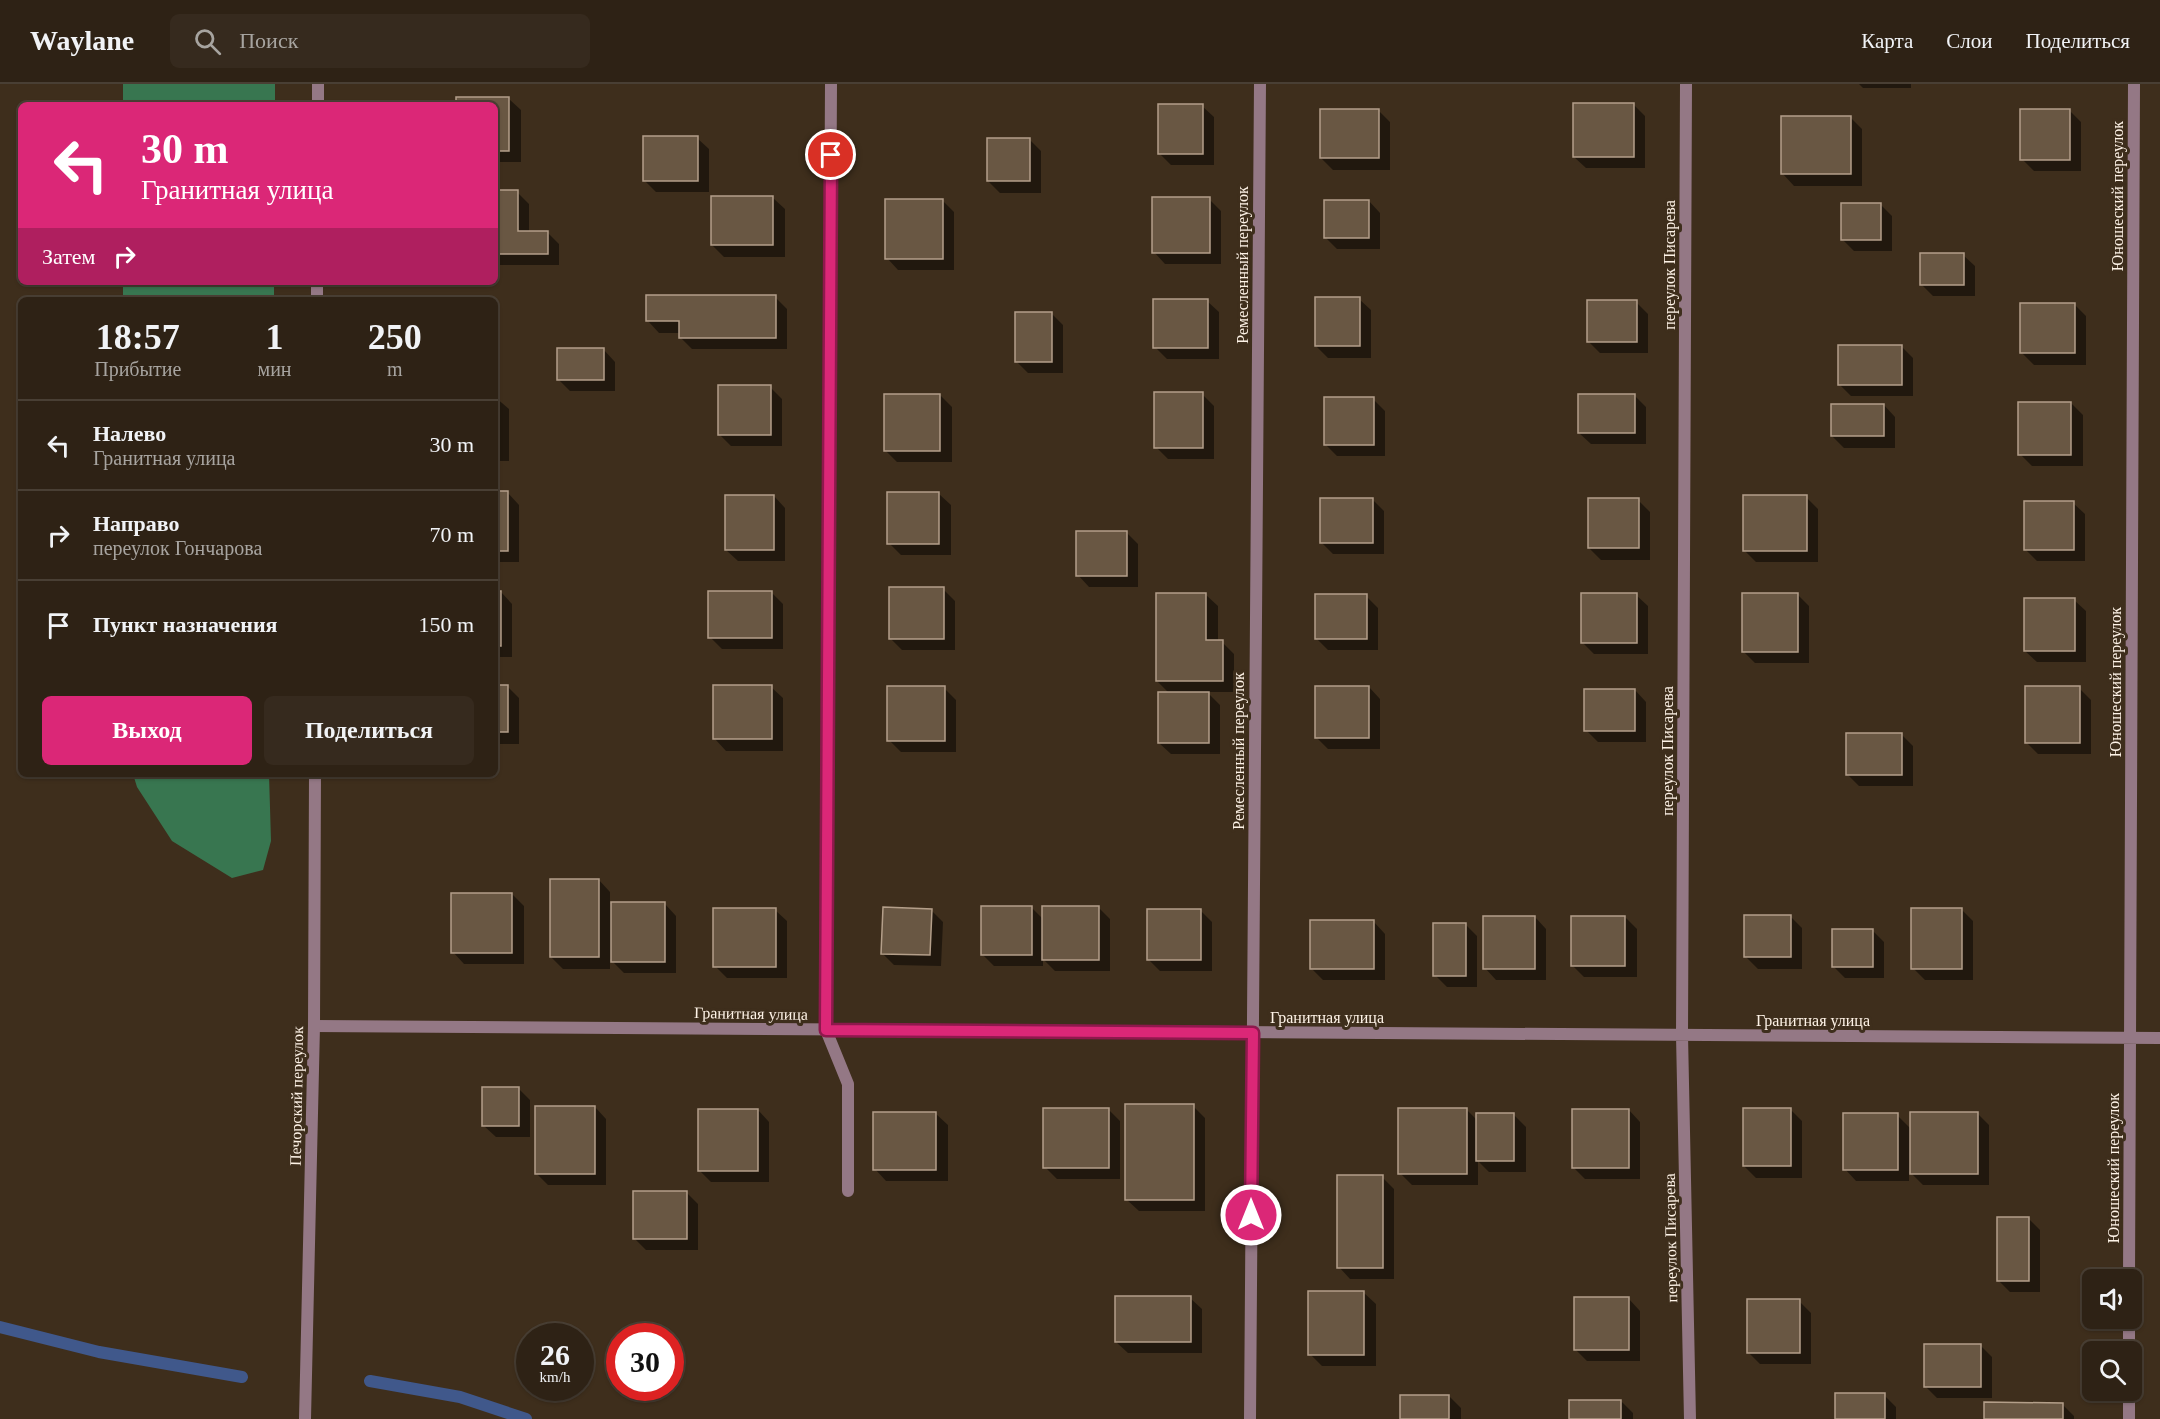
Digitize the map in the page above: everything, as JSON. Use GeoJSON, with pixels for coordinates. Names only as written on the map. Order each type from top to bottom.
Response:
{"type":"FeatureCollection","features":[{"type":"Feature","properties":{"kind":"street"},"geometry":{"type":"LineString","coordinates":[[318,84],[318,102]]}},
{"type":"Feature","properties":{"kind":"street"},"geometry":{"type":"LineString","coordinates":[[831,84],[826,1030],[848,1084],[848,1191]]}},
{"type":"Feature","properties":{"kind":"street","name":"Ремесленный переулок"},"geometry":{"type":"LineString","coordinates":[[1250,1419],[1260,84]]}},
{"type":"Feature","properties":{"kind":"street","name":"переулок Писарева"},"geometry":{"type":"LineString","coordinates":[[1686,84],[1682,1035],[1690,1419]]}},
{"type":"Feature","properties":{"kind":"street","name":"Юношеский переулок"},"geometry":{"type":"LineString","coordinates":[[2129,1269],[2134,84]]}},
{"type":"Feature","properties":{"kind":"street","name":"Печорский переулок"},"geometry":{"type":"LineString","coordinates":[[305,1419],[314,1026],[315,777]]}},
{"type":"Feature","properties":{"kind":"street","name":"Гранитная улица"},"geometry":{"type":"LineString","coordinates":[[314,1026],[2160,1038]]}},
{"type":"Feature","properties":{"kind":"street"},"geometry":{"type":"LineString","coordinates":[[2129,1401],[2129,1419]]}},
{"type":"Feature","properties":{"kind":"green space"},"geometry":{"type":"Polygon","coordinates":[[[123,84],[275,84],[275,102],[123,102],[123,84]]]}},
{"type":"Feature","properties":{"kind":"green space"},"geometry":{"type":"Polygon","coordinates":[[[123,285],[274,285],[274,297],[123,297],[123,285]]]}},
{"type":"Feature","properties":{"kind":"green space"},"geometry":{"type":"Polygon","coordinates":[[[134,777],[269,777],[271,841],[263,870],[232,878],[172,841],[137,787],[134,777]]]}},
{"type":"Feature","properties":{"kind":"building"},"geometry":{"type":"Polygon","coordinates":[[[456,97],[509,97],[509,151],[498,151],[498,102],[456,102],[456,97]]]}},
{"type":"Feature","properties":{"kind":"building"},"geometry":{"type":"Polygon","coordinates":[[[1573,103],[1634,103],[1634,157],[1573,157],[1573,103]]]}},
{"type":"Feature","properties":{"kind":"building"},"geometry":{"type":"Polygon","coordinates":[[[1158,104],[1203,104],[1203,154],[1158,154],[1158,104]]]}},
{"type":"Feature","properties":{"kind":"building"},"geometry":{"type":"Polygon","coordinates":[[[1320,109],[1379,109],[1379,158],[1320,158],[1320,109]]]}},
{"type":"Feature","properties":{"kind":"building"},"geometry":{"type":"Polygon","coordinates":[[[2020,109],[2070,109],[2070,160],[2020,160],[2020,109]]]}},
{"type":"Feature","properties":{"kind":"building"},"geometry":{"type":"Polygon","coordinates":[[[1781,116],[1851,116],[1851,174],[1781,174],[1781,116]]]}},
{"type":"Feature","properties":{"kind":"building"},"geometry":{"type":"Polygon","coordinates":[[[643,136],[698,136],[698,181],[643,181],[643,136]]]}},
{"type":"Feature","properties":{"kind":"building"},"geometry":{"type":"Polygon","coordinates":[[[987,138],[1030,138],[1030,181],[987,181],[987,138]]]}},
{"type":"Feature","properties":{"kind":"building"},"geometry":{"type":"Polygon","coordinates":[[[498,190],[518,190],[518,231],[548,231],[548,254],[498,254],[498,190]]]}},
{"type":"Feature","properties":{"kind":"building"},"geometry":{"type":"Polygon","coordinates":[[[711,196],[773,196],[773,245],[711,245],[711,196]]]}},
{"type":"Feature","properties":{"kind":"building"},"geometry":{"type":"Polygon","coordinates":[[[1152,197],[1210,197],[1210,253],[1152,253],[1152,197]]]}},
{"type":"Feature","properties":{"kind":"building"},"geometry":{"type":"Polygon","coordinates":[[[885,199],[943,199],[943,259],[885,259],[885,199]]]}},
{"type":"Feature","properties":{"kind":"building"},"geometry":{"type":"Polygon","coordinates":[[[1324,200],[1369,200],[1369,238],[1324,238],[1324,200]]]}},
{"type":"Feature","properties":{"kind":"building"},"geometry":{"type":"Polygon","coordinates":[[[1841,203],[1881,203],[1881,240],[1841,240],[1841,203]]]}},
{"type":"Feature","properties":{"kind":"building"},"geometry":{"type":"Polygon","coordinates":[[[1920,253],[1964,253],[1964,285],[1920,285],[1920,253]]]}},
{"type":"Feature","properties":{"kind":"building"},"geometry":{"type":"Polygon","coordinates":[[[646,295],[776,295],[776,338],[679,338],[679,321],[646,321],[646,295]]]}},
{"type":"Feature","properties":{"kind":"building"},"geometry":{"type":"Polygon","coordinates":[[[1315,297],[1360,297],[1360,346],[1315,346],[1315,297]]]}},
{"type":"Feature","properties":{"kind":"building"},"geometry":{"type":"Polygon","coordinates":[[[1153,299],[1208,299],[1208,348],[1153,348],[1153,299]]]}},
{"type":"Feature","properties":{"kind":"building"},"geometry":{"type":"Polygon","coordinates":[[[1587,300],[1637,300],[1637,342],[1587,342],[1587,300]]]}},
{"type":"Feature","properties":{"kind":"building"},"geometry":{"type":"Polygon","coordinates":[[[2020,303],[2075,303],[2075,353],[2020,353],[2020,303]]]}},
{"type":"Feature","properties":{"kind":"building"},"geometry":{"type":"Polygon","coordinates":[[[1015,312],[1052,312],[1052,362],[1015,362],[1015,312]]]}},
{"type":"Feature","properties":{"kind":"building"},"geometry":{"type":"Polygon","coordinates":[[[1838,345],[1902,345],[1902,385],[1838,385],[1838,345]]]}},
{"type":"Feature","properties":{"kind":"building"},"geometry":{"type":"Polygon","coordinates":[[[557,348],[604,348],[604,380],[557,380],[557,348]]]}},
{"type":"Feature","properties":{"kind":"building"},"geometry":{"type":"Polygon","coordinates":[[[718,385],[771,385],[771,435],[718,435],[718,385]]]}},
{"type":"Feature","properties":{"kind":"building"},"geometry":{"type":"Polygon","coordinates":[[[1154,392],[1203,392],[1203,448],[1154,448],[1154,392]]]}},
{"type":"Feature","properties":{"kind":"building"},"geometry":{"type":"Polygon","coordinates":[[[884,394],[940,394],[940,451],[884,451],[884,394]]]}},
{"type":"Feature","properties":{"kind":"building"},"geometry":{"type":"Polygon","coordinates":[[[1578,394],[1635,394],[1635,433],[1578,433],[1578,394]]]}},
{"type":"Feature","properties":{"kind":"building"},"geometry":{"type":"Polygon","coordinates":[[[1324,397],[1374,397],[1374,445],[1324,445],[1324,397]]]}},
{"type":"Feature","properties":{"kind":"building"},"geometry":{"type":"Polygon","coordinates":[[[2018,402],[2071,402],[2071,455],[2018,455],[2018,402]]]}},
{"type":"Feature","properties":{"kind":"building"},"geometry":{"type":"Polygon","coordinates":[[[1831,404],[1884,404],[1884,436],[1831,436],[1831,404]]]}},
{"type":"Feature","properties":{"kind":"building"},"geometry":{"type":"Polygon","coordinates":[[[498,491],[508,491],[508,551],[498,551],[498,491]]]}},
{"type":"Feature","properties":{"kind":"building"},"geometry":{"type":"Polygon","coordinates":[[[887,492],[939,492],[939,544],[887,544],[887,492]]]}},
{"type":"Feature","properties":{"kind":"building"},"geometry":{"type":"Polygon","coordinates":[[[725,495],[774,495],[774,550],[725,550],[725,495]]]}},
{"type":"Feature","properties":{"kind":"building"},"geometry":{"type":"Polygon","coordinates":[[[1743,495],[1807,495],[1807,551],[1743,551],[1743,495]]]}},
{"type":"Feature","properties":{"kind":"building"},"geometry":{"type":"Polygon","coordinates":[[[1320,498],[1373,498],[1373,543],[1320,543],[1320,498]]]}},
{"type":"Feature","properties":{"kind":"building"},"geometry":{"type":"Polygon","coordinates":[[[1588,498],[1639,498],[1639,548],[1588,548],[1588,498]]]}},
{"type":"Feature","properties":{"kind":"building"},"geometry":{"type":"Polygon","coordinates":[[[2024,501],[2074,501],[2074,550],[2024,550],[2024,501]]]}},
{"type":"Feature","properties":{"kind":"building"},"geometry":{"type":"Polygon","coordinates":[[[1076,531],[1127,531],[1127,576],[1076,576],[1076,531]]]}},
{"type":"Feature","properties":{"kind":"building"},"geometry":{"type":"Polygon","coordinates":[[[889,587],[944,587],[944,639],[889,639],[889,587]]]}},
{"type":"Feature","properties":{"kind":"building"},"geometry":{"type":"Polygon","coordinates":[[[498,591],[501,591],[501,646],[498,646],[498,591]]]}},
{"type":"Feature","properties":{"kind":"building"},"geometry":{"type":"Polygon","coordinates":[[[708,591],[772,591],[772,638],[708,638],[708,591]]]}},
{"type":"Feature","properties":{"kind":"building"},"geometry":{"type":"Polygon","coordinates":[[[1156,593],[1206,593],[1206,640],[1223,640],[1223,681],[1156,681],[1156,593]]]}},
{"type":"Feature","properties":{"kind":"building"},"geometry":{"type":"Polygon","coordinates":[[[1581,593],[1637,593],[1637,643],[1581,643],[1581,593]]]}},
{"type":"Feature","properties":{"kind":"building"},"geometry":{"type":"Polygon","coordinates":[[[1742,593],[1798,593],[1798,652],[1742,652],[1742,593]]]}},
{"type":"Feature","properties":{"kind":"building"},"geometry":{"type":"Polygon","coordinates":[[[1315,594],[1367,594],[1367,639],[1315,639],[1315,594]]]}},
{"type":"Feature","properties":{"kind":"building"},"geometry":{"type":"Polygon","coordinates":[[[2024,598],[2075,598],[2075,651],[2024,651],[2024,598]]]}},
{"type":"Feature","properties":{"kind":"building"},"geometry":{"type":"Polygon","coordinates":[[[498,685],[508,685],[508,732],[498,732],[498,685]]]}},
{"type":"Feature","properties":{"kind":"building"},"geometry":{"type":"Polygon","coordinates":[[[713,685],[772,685],[772,739],[713,739],[713,685]]]}},
{"type":"Feature","properties":{"kind":"building"},"geometry":{"type":"Polygon","coordinates":[[[887,686],[945,686],[945,741],[887,741],[887,686]]]}},
{"type":"Feature","properties":{"kind":"building"},"geometry":{"type":"Polygon","coordinates":[[[1315,686],[1369,686],[1369,738],[1315,738],[1315,686]]]}},
{"type":"Feature","properties":{"kind":"building"},"geometry":{"type":"Polygon","coordinates":[[[2025,686],[2080,686],[2080,743],[2025,743],[2025,686]]]}},
{"type":"Feature","properties":{"kind":"building"},"geometry":{"type":"Polygon","coordinates":[[[1584,689],[1635,689],[1635,731],[1584,731],[1584,689]]]}},
{"type":"Feature","properties":{"kind":"building"},"geometry":{"type":"Polygon","coordinates":[[[1158,692],[1209,692],[1209,743],[1158,743],[1158,692]]]}},
{"type":"Feature","properties":{"kind":"building"},"geometry":{"type":"Polygon","coordinates":[[[1846,733],[1902,733],[1902,775],[1846,775],[1846,733]]]}},
{"type":"Feature","properties":{"kind":"building"},"geometry":{"type":"Polygon","coordinates":[[[550,879],[599,879],[599,957],[550,957],[550,879]]]}},
{"type":"Feature","properties":{"kind":"building"},"geometry":{"type":"Polygon","coordinates":[[[451,893],[512,893],[512,953],[451,953],[451,893]]]}},
{"type":"Feature","properties":{"kind":"building"},"geometry":{"type":"Polygon","coordinates":[[[611,902],[665,902],[665,962],[611,962],[611,902]]]}},
{"type":"Feature","properties":{"kind":"building"},"geometry":{"type":"Polygon","coordinates":[[[981,906],[1032,906],[1032,955],[981,955],[981,906]]]}},
{"type":"Feature","properties":{"kind":"building"},"geometry":{"type":"Polygon","coordinates":[[[1042,906],[1099,906],[1099,960],[1042,960],[1042,906]]]}},
{"type":"Feature","properties":{"kind":"building"},"geometry":{"type":"Polygon","coordinates":[[[883,907],[932,909],[930,955],[881,954],[883,907]]]}},
{"type":"Feature","properties":{"kind":"building"},"geometry":{"type":"Polygon","coordinates":[[[713,908],[776,908],[776,967],[713,967],[713,908]]]}},
{"type":"Feature","properties":{"kind":"building"},"geometry":{"type":"Polygon","coordinates":[[[1911,908],[1962,908],[1962,969],[1911,969],[1911,908]]]}},
{"type":"Feature","properties":{"kind":"building"},"geometry":{"type":"Polygon","coordinates":[[[1147,909],[1201,909],[1201,960],[1147,960],[1147,909]]]}},
{"type":"Feature","properties":{"kind":"building"},"geometry":{"type":"Polygon","coordinates":[[[1744,915],[1791,915],[1791,957],[1744,957],[1744,915]]]}},
{"type":"Feature","properties":{"kind":"building"},"geometry":{"type":"Polygon","coordinates":[[[1483,916],[1535,916],[1535,969],[1483,969],[1483,916]]]}},
{"type":"Feature","properties":{"kind":"building"},"geometry":{"type":"Polygon","coordinates":[[[1571,916],[1625,916],[1625,966],[1571,966],[1571,916]]]}},
{"type":"Feature","properties":{"kind":"building"},"geometry":{"type":"Polygon","coordinates":[[[1310,920],[1374,920],[1374,969],[1310,969],[1310,920]]]}},
{"type":"Feature","properties":{"kind":"building"},"geometry":{"type":"Polygon","coordinates":[[[1433,923],[1466,923],[1466,976],[1433,976],[1433,923]]]}},
{"type":"Feature","properties":{"kind":"building"},"geometry":{"type":"Polygon","coordinates":[[[1832,929],[1873,929],[1873,967],[1832,967],[1832,929]]]}},
{"type":"Feature","properties":{"kind":"building"},"geometry":{"type":"Polygon","coordinates":[[[482,1087],[519,1087],[519,1126],[482,1126],[482,1087]]]}},
{"type":"Feature","properties":{"kind":"building"},"geometry":{"type":"Polygon","coordinates":[[[1125,1104],[1194,1104],[1194,1200],[1125,1200],[1125,1104]]]}},
{"type":"Feature","properties":{"kind":"building"},"geometry":{"type":"Polygon","coordinates":[[[535,1106],[595,1106],[595,1174],[535,1174],[535,1106]]]}},
{"type":"Feature","properties":{"kind":"building"},"geometry":{"type":"Polygon","coordinates":[[[1043,1108],[1109,1108],[1109,1168],[1043,1168],[1043,1108]]]}},
{"type":"Feature","properties":{"kind":"building"},"geometry":{"type":"Polygon","coordinates":[[[1398,1108],[1467,1108],[1467,1174],[1398,1174],[1398,1108]]]}},
{"type":"Feature","properties":{"kind":"building"},"geometry":{"type":"Polygon","coordinates":[[[1743,1108],[1791,1108],[1791,1166],[1743,1166],[1743,1108]]]}},
{"type":"Feature","properties":{"kind":"building"},"geometry":{"type":"Polygon","coordinates":[[[698,1109],[758,1109],[758,1171],[698,1171],[698,1109]]]}},
{"type":"Feature","properties":{"kind":"building"},"geometry":{"type":"Polygon","coordinates":[[[1572,1109],[1629,1109],[1629,1168],[1572,1168],[1572,1109]]]}},
{"type":"Feature","properties":{"kind":"building"},"geometry":{"type":"Polygon","coordinates":[[[873,1112],[936,1112],[936,1170],[873,1170],[873,1112]]]}},
{"type":"Feature","properties":{"kind":"building"},"geometry":{"type":"Polygon","coordinates":[[[1910,1112],[1978,1112],[1978,1174],[1910,1174],[1910,1112]]]}},
{"type":"Feature","properties":{"kind":"building"},"geometry":{"type":"Polygon","coordinates":[[[1476,1113],[1514,1113],[1514,1161],[1476,1161],[1476,1113]]]}},
{"type":"Feature","properties":{"kind":"building"},"geometry":{"type":"Polygon","coordinates":[[[1843,1113],[1898,1113],[1898,1170],[1843,1170],[1843,1113]]]}},
{"type":"Feature","properties":{"kind":"building"},"geometry":{"type":"Polygon","coordinates":[[[1337,1175],[1383,1175],[1383,1268],[1337,1268],[1337,1175]]]}},
{"type":"Feature","properties":{"kind":"building"},"geometry":{"type":"Polygon","coordinates":[[[633,1191],[687,1191],[687,1239],[633,1239],[633,1191]]]}},
{"type":"Feature","properties":{"kind":"building"},"geometry":{"type":"Polygon","coordinates":[[[1997,1217],[2029,1217],[2029,1281],[1997,1281],[1997,1217]]]}},
{"type":"Feature","properties":{"kind":"building"},"geometry":{"type":"Polygon","coordinates":[[[1308,1291],[1364,1291],[1364,1355],[1308,1355],[1308,1291]]]}},
{"type":"Feature","properties":{"kind":"building"},"geometry":{"type":"Polygon","coordinates":[[[1115,1296],[1191,1296],[1191,1342],[1115,1342],[1115,1296]]]}},
{"type":"Feature","properties":{"kind":"building"},"geometry":{"type":"Polygon","coordinates":[[[1574,1297],[1629,1297],[1629,1350],[1574,1350],[1574,1297]]]}},
{"type":"Feature","properties":{"kind":"building"},"geometry":{"type":"Polygon","coordinates":[[[1747,1299],[1800,1299],[1800,1353],[1747,1353],[1747,1299]]]}},
{"type":"Feature","properties":{"kind":"building"},"geometry":{"type":"Polygon","coordinates":[[[1924,1344],[1981,1344],[1981,1387],[1924,1387],[1924,1344]]]}},
{"type":"Feature","properties":{"kind":"building"},"geometry":{"type":"Polygon","coordinates":[[[1835,1393],[1885,1393],[1885,1419],[1835,1419],[1835,1393]]]}},
{"type":"Feature","properties":{"kind":"building"},"geometry":{"type":"Polygon","coordinates":[[[1400,1395],[1449,1395],[1449,1419],[1400,1419],[1400,1395]]]}},
{"type":"Feature","properties":{"kind":"building"},"geometry":{"type":"Polygon","coordinates":[[[1569,1400],[1621,1400],[1621,1419],[1569,1419],[1569,1400]]]}},
{"type":"Feature","properties":{"kind":"building"},"geometry":{"type":"Polygon","coordinates":[[[1984,1402],[2063,1403],[2063,1419],[1984,1419],[1984,1402]]]}},
{"type":"Feature","properties":{"kind":"waterway"},"geometry":{"type":"LineString","coordinates":[[0,1327],[99,1352],[242,1377]]}},
{"type":"Feature","properties":{"kind":"waterway"},"geometry":{"type":"LineString","coordinates":[[370,1381],[460,1397],[526,1419]]}},
{"type":"Feature","properties":{"kind":"route"},"geometry":{"type":"LineString","coordinates":[[831,155],[826,1030],[1253,1033],[1251,1215]]}}]}
